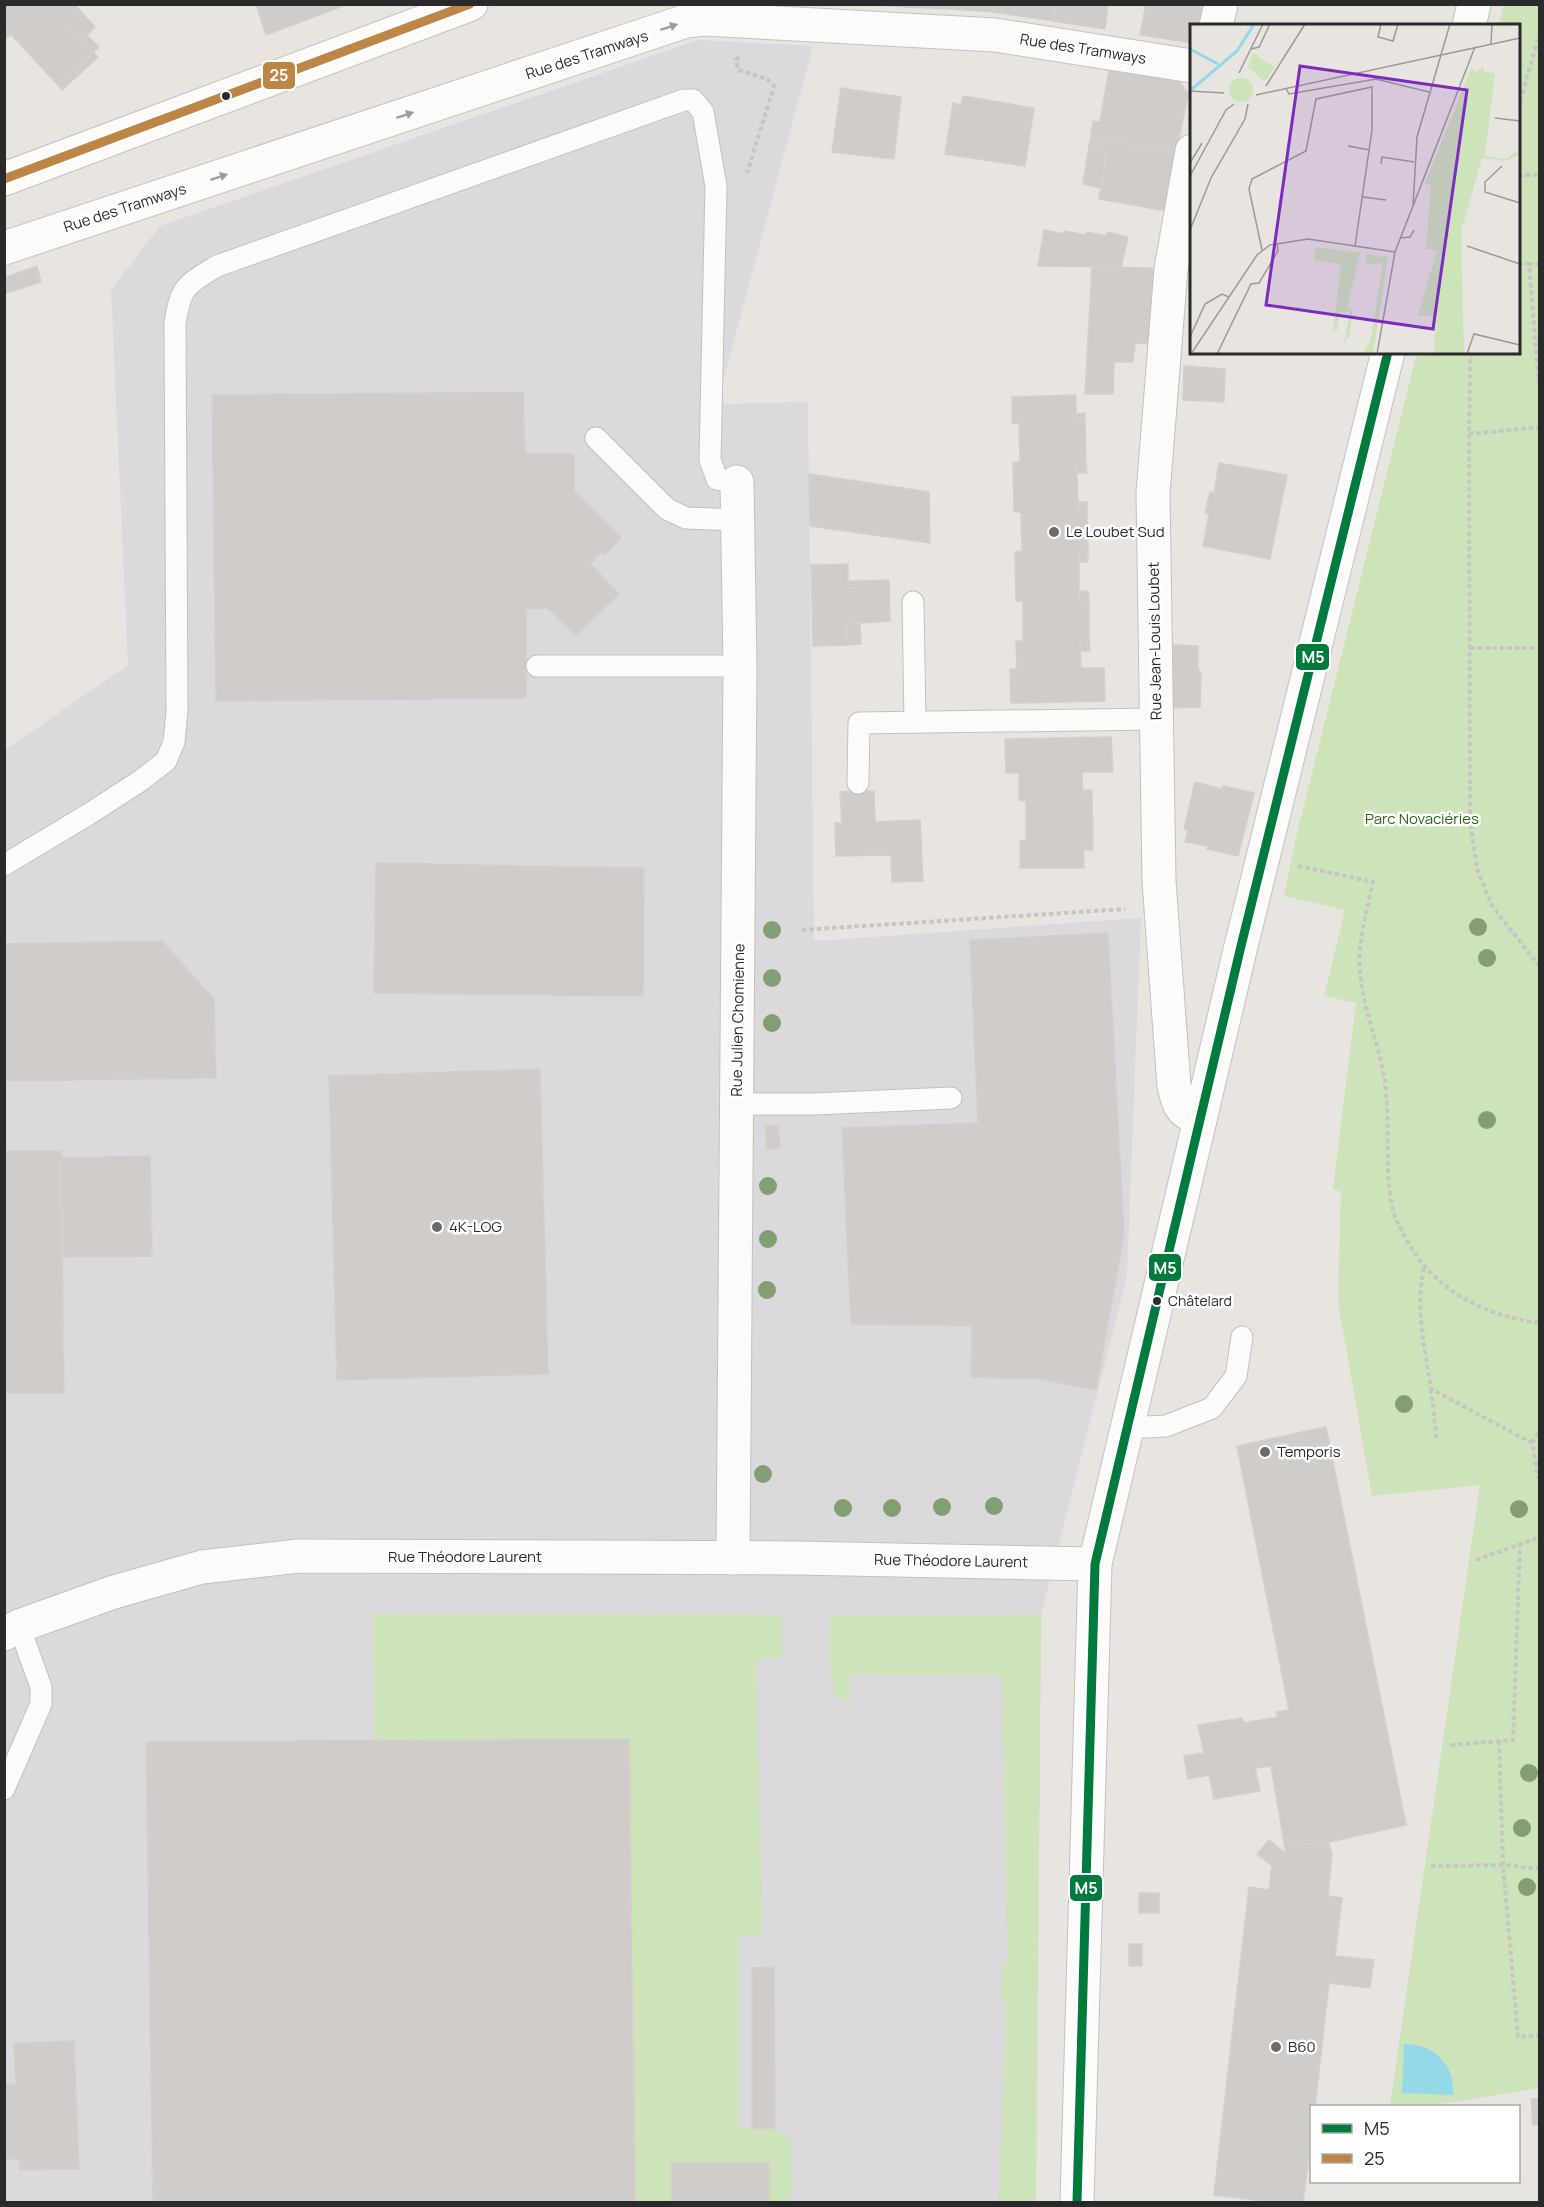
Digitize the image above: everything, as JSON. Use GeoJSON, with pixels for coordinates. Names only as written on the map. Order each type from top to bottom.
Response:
{"type":"FeatureCollection","features":[{"type":"Feature","properties":{"kind":"street"},"geometry":{"type":"LineString","coordinates":[[4,179],[471,4]]}},
{"type":"Feature","properties":{"kind":"street"},"geometry":{"type":"LineString","coordinates":[[1216,24],[1221,4]]}},
{"type":"Feature","properties":{"kind":"street"},"geometry":{"type":"LineString","coordinates":[[1469,24],[1474,4]]}},
{"type":"Feature","properties":{"kind":"street","name":"Rue des Tramways"},"geometry":{"type":"LineString","coordinates":[[4,248],[686,21],[705,19],[995,35],[1190,66]]}},
{"type":"Feature","properties":{"kind":"street","name":"Rue Jean-Louis Loubet"},"geometry":{"type":"LineString","coordinates":[[1190,157],[1171,269],[1153,493],[1159,881],[1174,1086],[1183,1112],[1200,1120]]}},
{"type":"Feature","properties":{"kind":"street"},"geometry":{"type":"LineString","coordinates":[[1077,2202],[1095,1564],[1241,946],[1388,354]]}},
{"type":"Feature","properties":{"kind":"street","name":"Rue Julien Chomienne"},"geometry":{"type":"LineString","coordinates":[[734,1558],[740,666],[737,482]]}},
{"type":"Feature","properties":{"kind":"street","name":"Rue Théodore Laurent"},"geometry":{"type":"LineString","coordinates":[[12,1630],[114,1592],[202,1567],[298,1556],[734,1558],[1095,1564]]}},
{"type":"Feature","properties":{"kind":"lane"},"geometry":{"type":"LineString","coordinates":[[4,865],[141,781],[166,761],[174,742],[177,711],[175,323],[179,298],[192,281],[217,266],[684,100],[693,100],[703,112],[715,172],[716,219],[710,460],[717,479],[737,482]]}},
{"type":"Feature","properties":{"kind":"lane"},"geometry":{"type":"LineString","coordinates":[[597,438],[667,509],[686,518],[738,520]]}},
{"type":"Feature","properties":{"kind":"lane"},"geometry":{"type":"LineString","coordinates":[[913,602],[915,722]]}},
{"type":"Feature","properties":{"kind":"lane"},"geometry":{"type":"LineString","coordinates":[[537,666],[740,666]]}},
{"type":"Feature","properties":{"kind":"lane"},"geometry":{"type":"LineString","coordinates":[[858,783],[859,723],[1156,719]]}},
{"type":"Feature","properties":{"kind":"lane"},"geometry":{"type":"LineString","coordinates":[[737,1104],[814,1104],[951,1098]]}},
{"type":"Feature","properties":{"kind":"lane"},"geometry":{"type":"LineString","coordinates":[[1127,1424],[1147,1427],[1166,1426],[1212,1408],[1236,1376],[1242,1337]]}},
{"type":"Feature","properties":{"kind":"lane","name":"Rue Théodore Laurent"},"geometry":{"type":"LineString","coordinates":[[4,1789],[41,1704],[41,1687],[12,1630]]}},
{"type":"Feature","properties":{"kind":"path"},"geometry":{"type":"LineString","coordinates":[[1520,101],[1539,32]]}},
{"type":"Feature","properties":{"kind":"path"},"geometry":{"type":"LineString","coordinates":[[716,219],[723,219],[738,202],[774,86],[767,79],[738,70],[736,60]]}},
{"type":"Feature","properties":{"kind":"path"},"geometry":{"type":"LineString","coordinates":[[1520,175],[1539,175]]}},
{"type":"Feature","properties":{"kind":"path"},"geometry":{"type":"LineString","coordinates":[[1520,263],[1539,264]]}},
{"type":"Feature","properties":{"kind":"path"},"geometry":{"type":"LineString","coordinates":[[1529,264],[1539,396]]}},
{"type":"Feature","properties":{"kind":"path"},"geometry":{"type":"LineString","coordinates":[[1472,354],[1469,434],[1470,821],[1477,868],[1492,906],[1539,967]]}},
{"type":"Feature","properties":{"kind":"path"},"geometry":{"type":"LineString","coordinates":[[1469,434],[1539,427]]}},
{"type":"Feature","properties":{"kind":"path"},"geometry":{"type":"LineString","coordinates":[[1470,648],[1539,648]]}},
{"type":"Feature","properties":{"kind":"path"},"geometry":{"type":"LineString","coordinates":[[1309,868],[1373,882],[1360,944],[1360,973],[1379,1049],[1386,1092],[1388,1172],[1393,1212],[1407,1242],[1424,1267],[1447,1289],[1487,1310],[1539,1323]]}},
{"type":"Feature","properties":{"kind":"path"},"geometry":{"type":"LineString","coordinates":[[802,930],[1132,909]]}},
{"type":"Feature","properties":{"kind":"path"},"geometry":{"type":"LineString","coordinates":[[1424,1267],[1420,1311],[1437,1442]]}},
{"type":"Feature","properties":{"kind":"path"},"geometry":{"type":"LineString","coordinates":[[1431,1389],[1532,1443]]}},
{"type":"Feature","properties":{"kind":"path"},"geometry":{"type":"LineString","coordinates":[[1539,1430],[1532,1443],[1539,1486]]}},
{"type":"Feature","properties":{"kind":"path"},"geometry":{"type":"LineString","coordinates":[[1476,1560],[1539,1537]]}},
{"type":"Feature","properties":{"kind":"path"},"geometry":{"type":"LineString","coordinates":[[1450,1745],[1513,1740],[1520,1543]]}},
{"type":"Feature","properties":{"kind":"path"},"geometry":{"type":"LineString","coordinates":[[1499,1741],[1503,1865],[1518,2037],[1539,2035]]}},
{"type":"Feature","properties":{"kind":"path"},"geometry":{"type":"LineString","coordinates":[[1431,1866],[1503,1865],[1539,1869]]}},
{"type":"Feature","properties":{"kind":"shaded area"},"geometry":{"type":"Polygon","coordinates":[[[698,40],[813,46],[717,404],[808,402],[814,941],[1141,918],[1127,1276],[1041,1615],[1036,2202],[5,2202],[5,750],[128,665],[111,290],[160,226],[698,40]]]}},
{"type":"Feature","properties":{"kind":"green space","name":"Parc Novaciéries"},"geometry":{"type":"Polygon","coordinates":[[[1504,5],[1539,5],[1539,2088],[1434,2105],[1390,2105],[1480,1485],[1372,1496],[1338,1302],[1341,1192],[1333,1189],[1356,1003],[1324,996],[1345,910],[1284,896],[1296,838],[1417,354],[1520,354],[1520,24],[1499,24],[1504,5]]]}},
{"type":"Feature","properties":{"kind":"green space"},"geometry":{"type":"Polygon","coordinates":[[[372,1614],[781,1615],[783,1657],[756,1659],[762,1935],[739,1937],[739,2126],[773,2129],[785,2134],[791,2140],[792,2202],[769,2202],[768,2162],[671,2162],[672,2202],[635,2202],[629,1739],[374,1740],[372,1614]]]}},
{"type":"Feature","properties":{"kind":"green space"},"geometry":{"type":"Polygon","coordinates":[[[1041,1615],[1036,2202],[999,2202],[1006,2011],[1000,1984],[1008,1957],[1002,1703],[1004,1676],[850,1675],[851,1703],[835,1696],[829,1661],[830,1616],[1041,1615]]]}},
{"type":"Feature","properties":{"kind":"water"},"geometry":{"type":"Polygon","coordinates":[[[1404,2044],[1425,2048],[1441,2058],[1451,2074],[1453,2095],[1402,2093],[1404,2044]]]}},
{"type":"Feature","properties":{"kind":"building"},"geometry":{"type":"Polygon","coordinates":[[[4,4],[49,4],[93,53],[58,85],[4,27],[4,4]]]}},
{"type":"Feature","properties":{"kind":"building"},"geometry":{"type":"Polygon","coordinates":[[[49,4],[74,4],[95,27],[82,40],[49,4]]]}},
{"type":"Feature","properties":{"kind":"building"},"geometry":{"type":"Polygon","coordinates":[[[256,4],[348,4],[266,35],[256,4]]]}},
{"type":"Feature","properties":{"kind":"building"},"geometry":{"type":"Polygon","coordinates":[[[861,4],[907,4],[906,7],[861,4]]]}},
{"type":"Feature","properties":{"kind":"building"},"geometry":{"type":"Polygon","coordinates":[[[907,4],[951,4],[950,9],[906,7],[907,4]]]}},
{"type":"Feature","properties":{"kind":"building"},"geometry":{"type":"Polygon","coordinates":[[[951,4],[994,4],[993,12],[950,9],[951,4]]]}},
{"type":"Feature","properties":{"kind":"building"},"geometry":{"type":"Polygon","coordinates":[[[994,4],[1055,4],[1053,21],[993,12],[994,4]]]}},
{"type":"Feature","properties":{"kind":"building"},"geometry":{"type":"Polygon","coordinates":[[[1055,4],[1108,4],[1105,29],[1053,21],[1055,4]]]}},
{"type":"Feature","properties":{"kind":"building"},"geometry":{"type":"Polygon","coordinates":[[[1146,4],[1203,4],[1198,24],[1190,24],[1190,43],[1140,35],[1146,4]]]}},
{"type":"Feature","properties":{"kind":"building"},"geometry":{"type":"Polygon","coordinates":[[[4,27],[11,34],[4,40],[4,27]]]}},
{"type":"Feature","properties":{"kind":"building"},"geometry":{"type":"Polygon","coordinates":[[[87,35],[99,47],[93,53],[82,40],[87,35]]]}},
{"type":"Feature","properties":{"kind":"building"},"geometry":{"type":"Polygon","coordinates":[[[93,53],[98,57],[62,90],[58,85],[93,53]]]}},
{"type":"Feature","properties":{"kind":"building"},"geometry":{"type":"Polygon","coordinates":[[[1109,70],[1179,81],[1188,94],[1176,154],[1091,136],[1093,121],[1100,122],[1109,70]]]}},
{"type":"Feature","properties":{"kind":"building"},"geometry":{"type":"Polygon","coordinates":[[[841,88],[901,97],[894,159],[832,152],[841,88]]]}},
{"type":"Feature","properties":{"kind":"building"},"geometry":{"type":"Polygon","coordinates":[[[963,96],[1034,108],[1025,166],[945,154],[953,103],[961,105],[963,96]]]}},
{"type":"Feature","properties":{"kind":"building"},"geometry":{"type":"Polygon","coordinates":[[[1091,136],[1176,154],[1165,211],[1099,199],[1107,149],[1089,146],[1091,136]]]}},
{"type":"Feature","properties":{"kind":"building"},"geometry":{"type":"Polygon","coordinates":[[[1089,146],[1107,149],[1101,188],[1083,184],[1089,146]]]}},
{"type":"Feature","properties":{"kind":"building"},"geometry":{"type":"Polygon","coordinates":[[[1044,230],[1064,234],[1064,231],[1086,235],[1086,232],[1106,236],[1107,232],[1128,237],[1121,267],[1038,266],[1044,230]]]}},
{"type":"Feature","properties":{"kind":"building"},"geometry":{"type":"Polygon","coordinates":[[[37,266],[41,282],[4,294],[4,281],[7,277],[37,266]]]}},
{"type":"Feature","properties":{"kind":"building"},"geometry":{"type":"Polygon","coordinates":[[[1092,267],[1154,268],[1149,344],[1135,343],[1133,362],[1114,362],[1113,394],[1085,394],[1092,267]]]}},
{"type":"Feature","properties":{"kind":"building"},"geometry":{"type":"Polygon","coordinates":[[[1184,366],[1225,369],[1224,402],[1183,400],[1184,366]]]}},
{"type":"Feature","properties":{"kind":"building"},"geometry":{"type":"Polygon","coordinates":[[[523,392],[525,453],[574,454],[574,491],[621,538],[605,554],[602,552],[590,563],[619,594],[576,635],[547,608],[526,609],[526,698],[216,701],[212,395],[523,392]]]}},
{"type":"Feature","properties":{"kind":"building","name":"Le Loubet Sud"},"geometry":{"type":"Polygon","coordinates":[[[1076,395],[1076,423],[1085,423],[1086,464],[1077,464],[1078,512],[1087,512],[1088,552],[1079,552],[1079,601],[1089,600],[1089,641],[1080,641],[1081,668],[1104,668],[1105,701],[1011,703],[1010,669],[1017,669],[1016,641],[1023,641],[1023,601],[1016,601],[1015,552],[1022,551],[1021,512],[1014,512],[1013,463],[1020,462],[1019,423],[1012,423],[1012,397],[1076,395]]]}},
{"type":"Feature","properties":{"kind":"building"},"geometry":{"type":"Polygon","coordinates":[[[1085,413],[1085,423],[1076,423],[1076,414],[1085,413]]]}},
{"type":"Feature","properties":{"kind":"building"},"geometry":{"type":"Polygon","coordinates":[[[1219,463],[1287,475],[1270,559],[1203,546],[1209,514],[1205,513],[1210,492],[1214,493],[1219,463]]]}},
{"type":"Feature","properties":{"kind":"building"},"geometry":{"type":"Polygon","coordinates":[[[1077,464],[1086,464],[1087,473],[1077,473],[1077,464]]]}},
{"type":"Feature","properties":{"kind":"building"},"geometry":{"type":"Polygon","coordinates":[[[809,474],[929,492],[930,543],[810,526],[809,474]]]}},
{"type":"Feature","properties":{"kind":"building"},"geometry":{"type":"Polygon","coordinates":[[[1078,502],[1087,502],[1087,512],[1078,512],[1078,502]]]}},
{"type":"Feature","properties":{"kind":"building"},"geometry":{"type":"Polygon","coordinates":[[[1079,552],[1088,552],[1088,562],[1079,562],[1079,552]]]}},
{"type":"Feature","properties":{"kind":"building"},"geometry":{"type":"Polygon","coordinates":[[[848,564],[848,588],[859,587],[858,581],[889,580],[890,621],[846,624],[847,645],[813,646],[811,565],[848,564]]]}},
{"type":"Feature","properties":{"kind":"building"},"geometry":{"type":"Polygon","coordinates":[[[848,581],[858,581],[859,587],[848,588],[848,581]]]}},
{"type":"Feature","properties":{"kind":"building"},"geometry":{"type":"Polygon","coordinates":[[[1079,591],[1088,591],[1089,600],[1079,601],[1079,591]]]}},
{"type":"Feature","properties":{"kind":"building"},"geometry":{"type":"Polygon","coordinates":[[[860,623],[861,644],[847,645],[846,624],[860,623]]]}},
{"type":"Feature","properties":{"kind":"building"},"geometry":{"type":"Polygon","coordinates":[[[1080,641],[1089,641],[1090,651],[1081,651],[1080,641]]]}},
{"type":"Feature","properties":{"kind":"building"},"geometry":{"type":"Polygon","coordinates":[[[1173,645],[1198,646],[1198,669],[1201,673],[1200,707],[1172,708],[1173,645]]]}},
{"type":"Feature","properties":{"kind":"building"},"geometry":{"type":"Polygon","coordinates":[[[1111,737],[1113,772],[1082,772],[1083,800],[1092,799],[1093,840],[1083,840],[1084,868],[1020,868],[1020,841],[1026,841],[1026,801],[1019,800],[1019,773],[1006,773],[1005,739],[1111,737]]]}},
{"type":"Feature","properties":{"kind":"building"},"geometry":{"type":"Polygon","coordinates":[[[1195,782],[1222,789],[1223,786],[1254,793],[1238,856],[1207,849],[1208,846],[1185,842],[1188,830],[1184,829],[1195,782]]]}},
{"type":"Feature","properties":{"kind":"building"},"geometry":{"type":"Polygon","coordinates":[[[1083,790],[1092,790],[1092,799],[1083,800],[1083,790]]]}},
{"type":"Feature","properties":{"kind":"building"},"geometry":{"type":"Polygon","coordinates":[[[874,791],[875,822],[920,820],[923,881],[892,882],[891,855],[836,856],[835,823],[842,823],[840,792],[874,791]]]}},
{"type":"Feature","properties":{"kind":"building"},"geometry":{"type":"Polygon","coordinates":[[[1083,840],[1093,840],[1093,850],[1084,850],[1083,840]]]}},
{"type":"Feature","properties":{"kind":"building"},"geometry":{"type":"Polygon","coordinates":[[[376,863],[644,868],[643,996],[374,993],[376,863]]]}},
{"type":"Feature","properties":{"kind":"building"},"geometry":{"type":"Polygon","coordinates":[[[1108,933],[1124,1235],[1096,1390],[1038,1379],[971,1377],[972,1326],[851,1324],[842,1128],[978,1123],[970,940],[1108,933]]]}},
{"type":"Feature","properties":{"kind":"building"},"geometry":{"type":"Polygon","coordinates":[[[162,941],[214,999],[216,1078],[4,1081],[4,944],[162,941]]]}},
{"type":"Feature","properties":{"kind":"building"},"geometry":{"type":"Polygon","coordinates":[[[540,1069],[548,1374],[337,1380],[329,1076],[540,1069]]]}},
{"type":"Feature","properties":{"kind":"building"},"geometry":{"type":"Polygon","coordinates":[[[778,1125],[780,1148],[767,1149],[766,1126],[778,1125]]]}},
{"type":"Feature","properties":{"kind":"building"},"geometry":{"type":"Polygon","coordinates":[[[4,1151],[61,1151],[64,1393],[4,1393],[4,1151]]]}},
{"type":"Feature","properties":{"kind":"building"},"geometry":{"type":"Polygon","coordinates":[[[150,1156],[152,1256],[62,1257],[61,1158],[150,1156]]]}},
{"type":"Feature","properties":{"kind":"building"},"geometry":{"type":"Polygon","coordinates":[[[1326,1427],[1406,1825],[1316,1845],[1284,1842],[1271,1766],[1255,1768],[1260,1791],[1214,1799],[1209,1775],[1188,1779],[1184,1756],[1204,1753],[1198,1725],[1242,1718],[1244,1723],[1278,1717],[1276,1712],[1289,1710],[1237,1446],[1326,1427]]]}},
{"type":"Feature","properties":{"kind":"building"},"geometry":{"type":"Polygon","coordinates":[[[629,1739],[635,2202],[153,2202],[146,1742],[629,1739]]]}},
{"type":"Feature","properties":{"kind":"building","name":"B60"},"geometry":{"type":"Polygon","coordinates":[[[1269,1840],[1286,1854],[1284,1842],[1316,1845],[1328,1841],[1332,1853],[1328,1896],[1342,1898],[1335,1956],[1374,1960],[1370,1988],[1329,1983],[1315,2105],[1310,2105],[1310,2150],[1303,2202],[1272,2202],[1214,2195],[1249,1887],[1269,1890],[1272,1866],[1257,1854],[1269,1840]]]}},
{"type":"Feature","properties":{"kind":"building"},"geometry":{"type":"Polygon","coordinates":[[[1139,1893],[1159,1893],[1159,1913],[1139,1913],[1139,1893]]]}},
{"type":"Feature","properties":{"kind":"building"},"geometry":{"type":"Polygon","coordinates":[[[1129,1944],[1142,1944],[1142,1966],[1129,1966],[1129,1944]]]}},
{"type":"Feature","properties":{"kind":"building"},"geometry":{"type":"Polygon","coordinates":[[[774,1967],[775,2128],[752,2129],[752,1968],[774,1967]]]}},
{"type":"Feature","properties":{"kind":"building"},"geometry":{"type":"Polygon","coordinates":[[[74,2041],[79,2169],[20,2170],[19,2159],[4,2159],[4,2084],[16,2084],[14,2043],[74,2041]]]}},
{"type":"Feature","properties":{"kind":"building"},"geometry":{"type":"Polygon","coordinates":[[[1540,2098],[1540,2125],[1533,2125],[1531,2099],[1540,2098]]]}},
{"type":"Feature","properties":{"kind":"building"},"geometry":{"type":"Polygon","coordinates":[[[671,2162],[769,2162],[769,2202],[672,2202],[671,2162]]]}},
{"type":"Feature","properties":{"kind":"transit line","name":"25"},"geometry":{"type":"LineString","coordinates":[[4,179],[470,4]]}},
{"type":"Feature","properties":{"kind":"transit line","name":"M5"},"geometry":{"type":"LineString","coordinates":[[1077,2202],[1095,1564],[1241,946],[1388,354]]}},
{"type":"Feature","properties":{"kind":"place","name":"Le Loubet Sud"},"geometry":{"type":"Point","coordinates":[1054,532]}},
{"type":"Feature","properties":{"kind":"place","name":"4K-LOG"},"geometry":{"type":"Point","coordinates":[437,1227]}},
{"type":"Feature","properties":{"kind":"place","name":"Châtelard"},"geometry":{"type":"Point","coordinates":[1157,1301]}},
{"type":"Feature","properties":{"kind":"place","name":"Temporis"},"geometry":{"type":"Point","coordinates":[1265,1452]}},
{"type":"Feature","properties":{"kind":"place","name":"B60"},"geometry":{"type":"Point","coordinates":[1276,2047]}}]}
